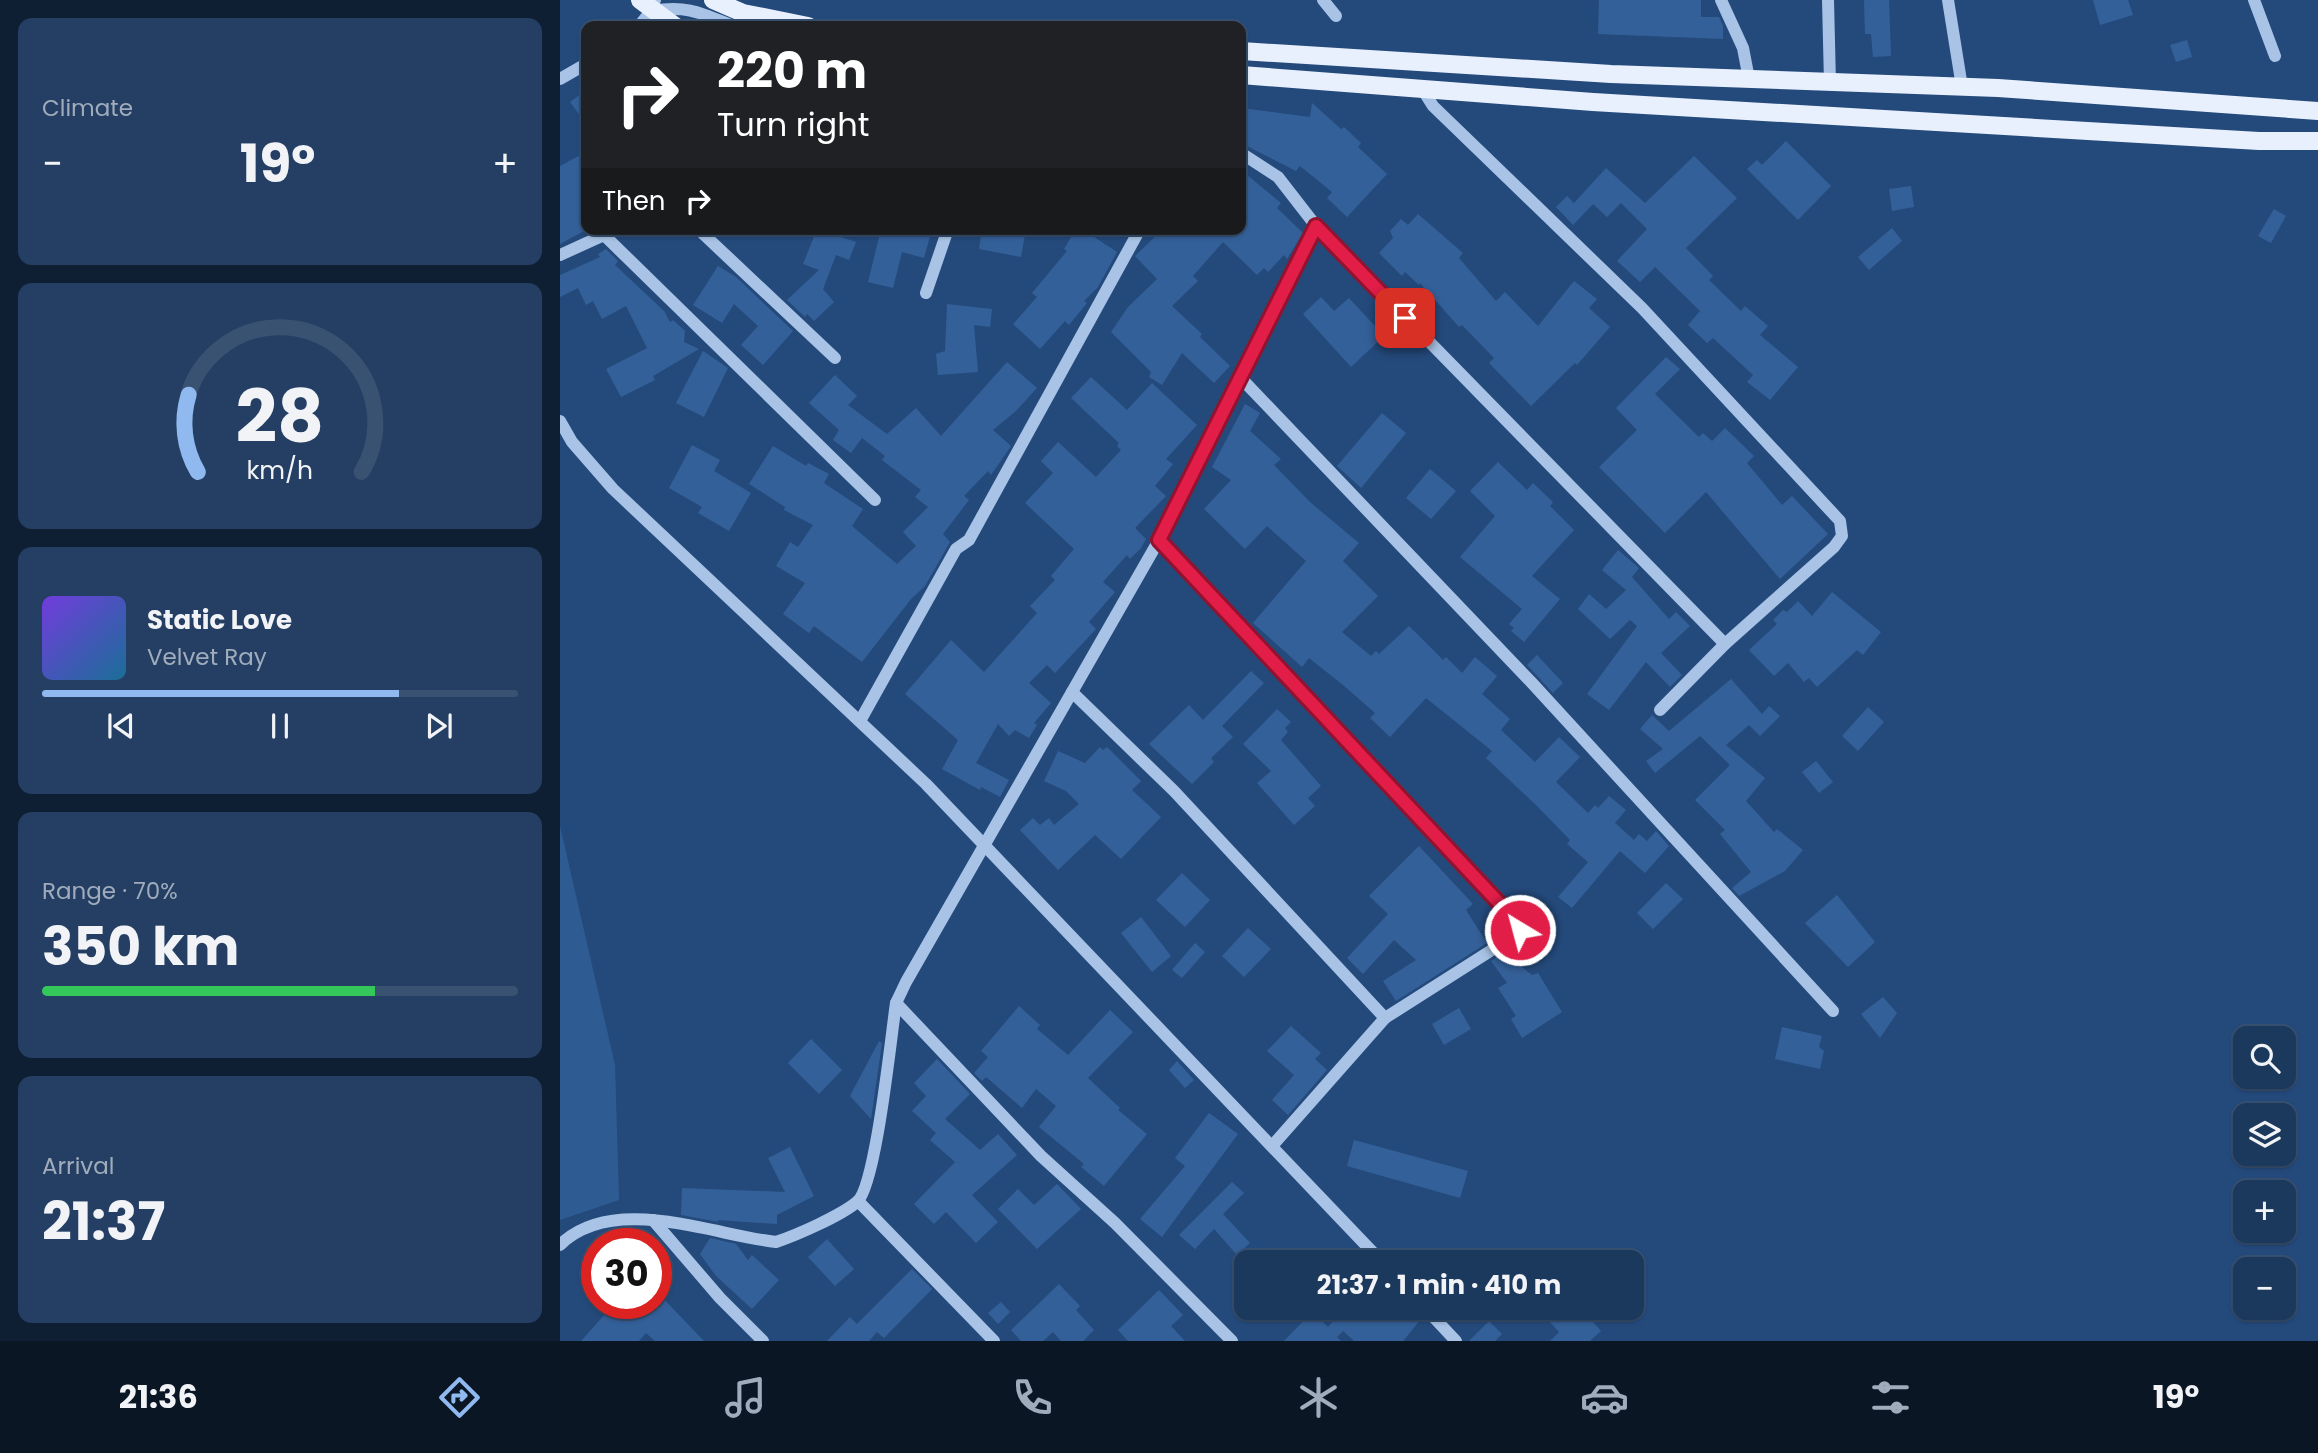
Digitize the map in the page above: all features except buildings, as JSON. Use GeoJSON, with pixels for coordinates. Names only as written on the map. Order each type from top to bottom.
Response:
{"type":"FeatureCollection","features":[{"type":"Feature","properties":{"kind":"main road"},"geometry":{"type":"LineString","coordinates":[[717,1],[763,18],[780,21]]}},
{"type":"Feature","properties":{"kind":"main road"},"geometry":{"type":"LineString","coordinates":[[649,4],[669,21]]}},
{"type":"Feature","properties":{"kind":"main road"},"geometry":{"type":"LineString","coordinates":[[1246,51],[1749,79],[1962,87],[2318,111]]}},
{"type":"Feature","properties":{"kind":"main road"},"geometry":{"type":"LineString","coordinates":[[1246,75],[1593,102],[2318,141]]}},
{"type":"Feature","properties":{"kind":"main road"},"geometry":{"type":"LineString","coordinates":[[2284,107],[2318,103]]}},
{"type":"Feature","properties":{"kind":"main road"},"geometry":{"type":"LineString","coordinates":[[2287,141],[2318,146]]}},
{"type":"Feature","properties":{"kind":"street"},"geometry":{"type":"LineString","coordinates":[[1323,0],[1336,16]]}},
{"type":"Feature","properties":{"kind":"street"},"geometry":{"type":"LineString","coordinates":[[1721,0],[1743,48],[1749,79]]}},
{"type":"Feature","properties":{"kind":"street"},"geometry":{"type":"LineString","coordinates":[[1828,0],[1830,83]]}},
{"type":"Feature","properties":{"kind":"street"},"geometry":{"type":"LineString","coordinates":[[1948,0],[1962,87]]}},
{"type":"Feature","properties":{"kind":"street"},"geometry":{"type":"LineString","coordinates":[[2254,0],[2275,56]]}},
{"type":"Feature","properties":{"kind":"street"},"geometry":{"type":"LineString","coordinates":[[641,21],[649,4],[690,9],[720,21]]}},
{"type":"Feature","properties":{"kind":"street"},"geometry":{"type":"LineString","coordinates":[[560,79],[581,67]]}},
{"type":"Feature","properties":{"kind":"street"},"geometry":{"type":"LineString","coordinates":[[1421,87],[1433,106],[1642,308],[1837,515],[1842,537],[1834,547],[1725,644],[1660,710]]}},
{"type":"Feature","properties":{"kind":"street"},"geometry":{"type":"LineString","coordinates":[[1246,156],[1278,177],[1316,226],[1725,644]]}},
{"type":"Feature","properties":{"kind":"street"},"geometry":{"type":"LineString","coordinates":[[560,1245],[586,1228],[619,1221],[653,1220],[775,1242],[794,1236],[858,1201],[872,1172],[896,1003],[1159,540],[1316,226]]}},
{"type":"Feature","properties":{"kind":"street"},"geometry":{"type":"LineString","coordinates":[[560,255],[599,235]]}},
{"type":"Feature","properties":{"kind":"street"},"geometry":{"type":"LineString","coordinates":[[608,235],[875,500]]}},
{"type":"Feature","properties":{"kind":"street"},"geometry":{"type":"LineString","coordinates":[[704,235],[835,358]]}},
{"type":"Feature","properties":{"kind":"street"},"geometry":{"type":"LineString","coordinates":[[926,293],[946,235]]}},
{"type":"Feature","properties":{"kind":"street"},"geometry":{"type":"LineString","coordinates":[[860,721],[956,549],[969,540],[1137,235]]}},
{"type":"Feature","properties":{"kind":"street"},"geometry":{"type":"LineString","coordinates":[[1239,376],[1532,683],[1833,1011]]}},
{"type":"Feature","properties":{"kind":"street"},"geometry":{"type":"LineString","coordinates":[[560,421],[572,442],[613,489],[860,721],[984,844],[1371,1250]]}},
{"type":"Feature","properties":{"kind":"street"},"geometry":{"type":"LineString","coordinates":[[1159,540],[1519,927],[1517,934],[1486,956],[1385,1018],[1272,1146]]}},
{"type":"Feature","properties":{"kind":"street"},"geometry":{"type":"LineString","coordinates":[[1072,692],[1174,790],[1385,1018]]}},
{"type":"Feature","properties":{"kind":"street"},"geometry":{"type":"LineString","coordinates":[[896,1003],[1041,1156],[1115,1223],[1232,1341]]}},
{"type":"Feature","properties":{"kind":"street"},"geometry":{"type":"LineString","coordinates":[[858,1201],[994,1341]]}},
{"type":"Feature","properties":{"kind":"street"},"geometry":{"type":"LineString","coordinates":[[653,1220],[720,1298],[763,1341]]}},
{"type":"Feature","properties":{"kind":"street"},"geometry":{"type":"LineString","coordinates":[[1436,1320],[1456,1341]]}},
{"type":"Feature","properties":{"kind":"shaded area"},"geometry":{"type":"Polygon","coordinates":[[[560,826],[615,1065],[619,1200],[560,1220],[560,826]]]}},
{"type":"Feature","properties":{"kind":"route"},"geometry":{"type":"LineString","coordinates":[[1405,318],[1316,226],[1159,540],[1515,920],[1520,930]]}}]}
